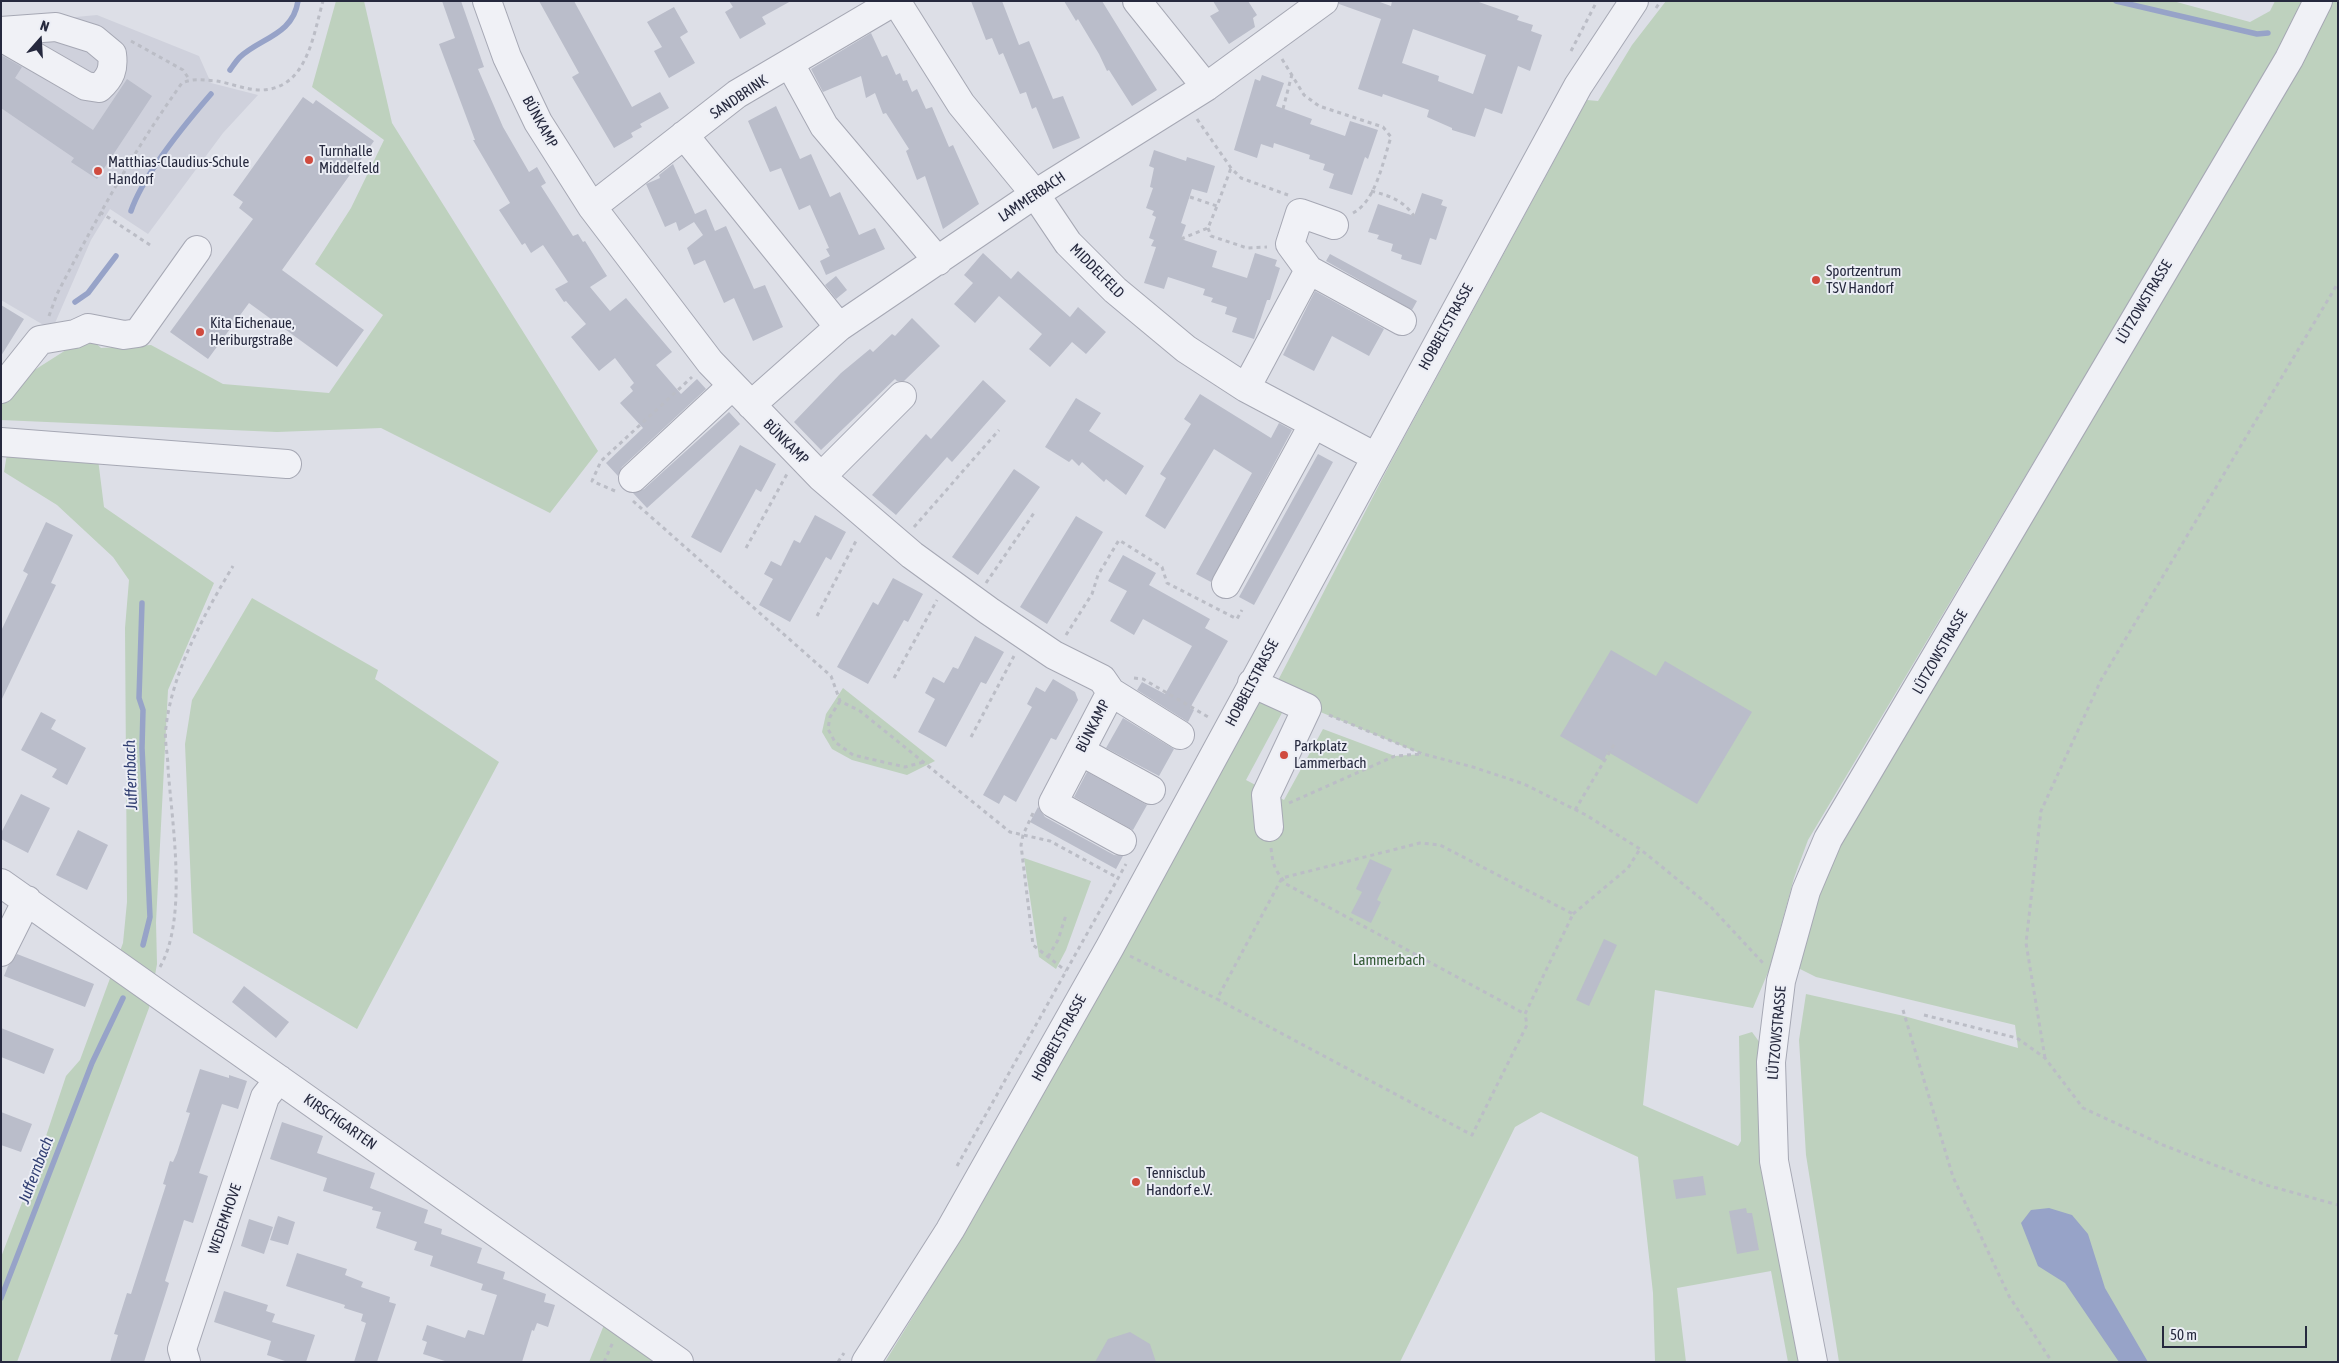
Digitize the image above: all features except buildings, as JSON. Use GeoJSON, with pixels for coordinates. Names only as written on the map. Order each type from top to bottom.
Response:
{"type":"FeatureCollection","features":[{"type":"Feature","properties":{"kind":"street","name":"BÜNKAMP"},"geometry":{"type":"LineString","coordinates":[[487,1],[507,57],[538,122],[592,207],[710,362],[750,406],[821,476],[899,544],[974,600],[1054,655],[1102,679],[1111,692],[1053,803],[1125,851]]}},
{"type":"Feature","properties":{"kind":"street","name":"SANDBRINK"},"geometry":{"type":"LineString","coordinates":[[592,207],[737,94],[896,1]]}},
{"type":"Feature","properties":{"kind":"street","name":"MIDDELFELD"},"geometry":{"type":"LineString","coordinates":[[896,1],[961,104],[1035,194],[1068,243],[1115,290],[1186,349],[1246,388],[1376,457]]}},
{"type":"Feature","properties":{"kind":"street"},"geometry":{"type":"LineString","coordinates":[[1137,1],[1195,93]]}},
{"type":"Feature","properties":{"kind":"street","name":"LAMMERBACH"},"geometry":{"type":"LineString","coordinates":[[750,406],[838,328],[1035,194],[1195,93],[1324,1]]}},
{"type":"Feature","properties":{"kind":"street","name":"HOBBELTSTRASSE"},"geometry":{"type":"LineString","coordinates":[[857,1353],[950,1230],[1110,947],[1578,86],[1634,1]]}},
{"type":"Feature","properties":{"kind":"street","name":"LÜTZOWSTRASSE"},"geometry":{"type":"LineString","coordinates":[[1813,1362],[1774,1161],[1772,1062],[1782,981],[1806,891],[1828,840],[2289,59],[2318,1]]}},
{"type":"Feature","properties":{"kind":"street"},"geometry":{"type":"LineString","coordinates":[[1,31],[56,27],[94,39],[112,54],[114,68],[108,80],[99,88],[86,86],[1,37]]}},
{"type":"Feature","properties":{"kind":"street"},"geometry":{"type":"LineString","coordinates":[[790,64],[824,126],[938,261]]}},
{"type":"Feature","properties":{"kind":"street"},"geometry":{"type":"LineString","coordinates":[[684,136],[838,328]]}},
{"type":"Feature","properties":{"kind":"street"},"geometry":{"type":"LineString","coordinates":[[1341,220],[1300,213],[1290,244],[1309,270],[1402,320]]}},
{"type":"Feature","properties":{"kind":"street"},"geometry":{"type":"LineString","coordinates":[[1,389],[40,340],[76,334],[88,328],[124,335],[138,333],[197,250]]}},
{"type":"Feature","properties":{"kind":"street"},"geometry":{"type":"LineString","coordinates":[[1246,388],[1309,270]]}},
{"type":"Feature","properties":{"kind":"street"},"geometry":{"type":"LineString","coordinates":[[628,490],[732,386]]}},
{"type":"Feature","properties":{"kind":"street"},"geometry":{"type":"LineString","coordinates":[[821,476],[902,396]]}},
{"type":"Feature","properties":{"kind":"street"},"geometry":{"type":"LineString","coordinates":[[1226,584],[1314,425]]}},
{"type":"Feature","properties":{"kind":"street"},"geometry":{"type":"LineString","coordinates":[[1,442],[286,464]]}},
{"type":"Feature","properties":{"kind":"street"},"geometry":{"type":"LineString","coordinates":[[1252,683],[1307,708],[1266,795],[1268,820]]}},
{"type":"Feature","properties":{"kind":"street"},"geometry":{"type":"LineString","coordinates":[[1111,692],[1192,731]]}},
{"type":"Feature","properties":{"kind":"street"},"geometry":{"type":"LineString","coordinates":[[1080,751],[1151,790]]}},
{"type":"Feature","properties":{"kind":"street","name":"KIRSCHGARTEN"},"geometry":{"type":"LineString","coordinates":[[1,883],[679,1362]]}},
{"type":"Feature","properties":{"kind":"street"},"geometry":{"type":"LineString","coordinates":[[1,952],[27,900]]}},
{"type":"Feature","properties":{"kind":"street","name":"WEDEMHOVE"},"geometry":{"type":"LineString","coordinates":[[186,1362],[182,1349],[265,1097],[279,1079]]}},
{"type":"Feature","properties":{"kind":"path"},"geometry":{"type":"LineString","coordinates":[[40,340],[57,294],[100,212],[149,128],[182,82],[189,79],[226,82],[260,90],[279,88],[294,78],[303,64],[323,1]]}},
{"type":"Feature","properties":{"kind":"path"},"geometry":{"type":"LineString","coordinates":[[1269,42],[1292,74],[1304,95],[1319,106],[1383,127],[1391,137],[1371,191],[1362,209],[1341,220]]}},
{"type":"Feature","properties":{"kind":"path"},"geometry":{"type":"LineString","coordinates":[[1283,109],[1292,74]]}},
{"type":"Feature","properties":{"kind":"path"},"geometry":{"type":"LineString","coordinates":[[1195,93],[1231,168],[1241,178],[1295,197]]}},
{"type":"Feature","properties":{"kind":"path"},"geometry":{"type":"LineString","coordinates":[[1231,168],[1208,228],[1211,236],[1247,248],[1290,244]]}},
{"type":"Feature","properties":{"kind":"path"},"geometry":{"type":"LineString","coordinates":[[1371,191],[1395,198],[1408,206],[1414,216]]}},
{"type":"Feature","properties":{"kind":"path"},"geometry":{"type":"LineString","coordinates":[[1190,197],[1217,206]]}},
{"type":"Feature","properties":{"kind":"path"},"geometry":{"type":"LineString","coordinates":[[100,212],[150,245]]}},
{"type":"Feature","properties":{"kind":"path"},"geometry":{"type":"LineString","coordinates":[[1181,239],[1208,228]]}},
{"type":"Feature","properties":{"kind":"path"},"geometry":{"type":"LineString","coordinates":[[2045,1058],[2026,943],[2041,811],[2101,680],[2338,283]]}},
{"type":"Feature","properties":{"kind":"path"},"geometry":{"type":"LineString","coordinates":[[710,362],[602,461],[592,481],[628,490],[831,676],[840,701],[860,711],[1010,832],[1050,841],[1118,878]]}},
{"type":"Feature","properties":{"kind":"path"},"geometry":{"type":"LineString","coordinates":[[899,544],[999,430]]}},
{"type":"Feature","properties":{"kind":"path"},"geometry":{"type":"LineString","coordinates":[[746,548],[798,453]]}},
{"type":"Feature","properties":{"kind":"path"},"geometry":{"type":"LineString","coordinates":[[974,600],[1034,513]]}},
{"type":"Feature","properties":{"kind":"path"},"geometry":{"type":"LineString","coordinates":[[817,616],[868,518]]}},
{"type":"Feature","properties":{"kind":"path"},"geometry":{"type":"LineString","coordinates":[[1054,655],[1092,594],[1098,575],[1119,540],[1162,567],[1167,583],[1237,619],[1242,610]]}},
{"type":"Feature","properties":{"kind":"path"},"geometry":{"type":"LineString","coordinates":[[148,987],[166,957],[177,903],[166,727],[174,690],[188,653],[214,598],[233,566]]}},
{"type":"Feature","properties":{"kind":"path"},"geometry":{"type":"LineString","coordinates":[[894,678],[948,581]]}},
{"type":"Feature","properties":{"kind":"path"},"geometry":{"type":"LineString","coordinates":[[971,737],[1025,635]]}},
{"type":"Feature","properties":{"kind":"path"},"geometry":{"type":"LineString","coordinates":[[840,701],[830,717],[828,729],[835,742],[853,755],[905,768],[924,762]]}},
{"type":"Feature","properties":{"kind":"path"},"geometry":{"type":"LineString","coordinates":[[1307,708],[1322,712],[1423,754],[1473,767],[1524,784],[1575,810],[1640,849],[1710,906],[1782,981]]}},
{"type":"Feature","properties":{"kind":"path"},"geometry":{"type":"LineString","coordinates":[[1192,731],[1214,710]]}},
{"type":"Feature","properties":{"kind":"path"},"geometry":{"type":"LineString","coordinates":[[1575,810],[1614,743]]}},
{"type":"Feature","properties":{"kind":"path"},"geometry":{"type":"LineString","coordinates":[[1423,754],[1395,756],[1268,820],[1273,866],[1286,884],[1525,1014]]}},
{"type":"Feature","properties":{"kind":"path"},"geometry":{"type":"LineString","coordinates":[[1023,835],[1021,846],[1033,945],[1066,971]]}},
{"type":"Feature","properties":{"kind":"path"},"geometry":{"type":"LineString","coordinates":[[1217,999],[1282,878],[1420,843],[1440,845],[1574,914]]}},
{"type":"Feature","properties":{"kind":"path"},"geometry":{"type":"LineString","coordinates":[[1110,947],[1217,999],[1472,1135],[1527,1025],[1525,1014],[1574,914],[1628,868],[1640,849]]}},
{"type":"Feature","properties":{"kind":"path"},"geometry":{"type":"LineString","coordinates":[[956,1169],[1118,878],[1125,851]]}},
{"type":"Feature","properties":{"kind":"path"},"geometry":{"type":"LineString","coordinates":[[1048,957],[1058,940],[1066,914]]}},
{"type":"Feature","properties":{"kind":"path"},"geometry":{"type":"LineString","coordinates":[[1903,1010],[1952,1177],[2009,1296],[2052,1362]]}},
{"type":"Feature","properties":{"kind":"path"},"geometry":{"type":"LineString","coordinates":[[1924,1015],[2017,1038],[2045,1058],[2083,1108],[2163,1145],[2266,1185],[2338,1205]]}},
{"type":"Feature","properties":{"kind":"path"},"geometry":{"type":"LineString","coordinates":[[838,1362],[857,1353]]}},
{"type":"Feature","properties":{"kind":"shaded area","name":"Matthias-Claudius-Schule Handorf"},"geometry":{"type":"Polygon","coordinates":[[[97,15],[199,56],[211,83],[258,95],[223,133],[148,234],[110,209],[91,240],[52,330],[1,300],[1,24],[97,15]]]}},
{"type":"Feature","properties":{"kind":"green space"},"geometry":{"type":"Polygon","coordinates":[[[336,1],[364,1],[392,123],[598,451],[550,513],[381,428],[277,432],[1,420],[1,404],[22,378],[88,336],[101,348],[151,345],[223,384],[329,393],[383,315],[315,264],[351,208],[384,140],[312,87],[336,1]]]}},
{"type":"Feature","properties":{"kind":"green space"},"geometry":{"type":"Polygon","coordinates":[[[1666,1],[2173,1],[2250,22],[2270,11],[2275,1],[2305,1],[2267,71],[1808,840],[1794,878],[1769,970],[1753,1008],[1655,990],[1643,1105],[1738,1146],[1741,1141],[1739,1036],[1752,1032],[1763,1047],[1761,1148],[1799,1362],[1788,1362],[1771,1271],[1677,1288],[1686,1362],[1655,1362],[1653,1293],[1638,1157],[1541,1112],[1515,1127],[1400,1362],[885,1362],[976,1214],[1255,699],[1283,711],[1246,780],[1284,800],[1323,729],[1395,756],[1422,754],[1272,692],[1393,458],[1587,100],[1598,101],[1632,45],[1666,1]]]}},
{"type":"Feature","properties":{"kind":"green space"},"geometry":{"type":"Polygon","coordinates":[[[2330,1],[2338,1],[2338,1362],[1839,1362],[1806,1155],[1799,1040],[1806,994],[1904,1016],[2018,1048],[2015,1025],[1816,977],[1798,968],[1817,893],[1838,842],[2330,1]]]}},
{"type":"Feature","properties":{"kind":"green space"},"geometry":{"type":"Polygon","coordinates":[[[7,454],[98,459],[104,507],[214,583],[168,690],[156,922],[157,964],[149,1008],[17,1362],[1,1362],[1,1257],[35,1169],[66,1076],[80,1060],[123,943],[127,902],[125,628],[129,580],[113,557],[57,505],[4,472],[7,454]]]}},
{"type":"Feature","properties":{"kind":"green space"},"geometry":{"type":"Polygon","coordinates":[[[252,598],[378,670],[375,679],[499,762],[357,1029],[193,933],[185,744],[192,700],[252,598]]]}},
{"type":"Feature","properties":{"kind":"green space"},"geometry":{"type":"Polygon","coordinates":[[[843,688],[935,761],[907,775],[852,760],[832,749],[822,732],[826,714],[843,688]]]}},
{"type":"Feature","properties":{"kind":"green space"},"geometry":{"type":"Polygon","coordinates":[[[1024,858],[1091,881],[1066,950],[1056,969],[1039,957],[1024,858]]]}},
{"type":"Feature","properties":{"kind":"green space"},"geometry":{"type":"Polygon","coordinates":[[[606,1320],[666,1362],[589,1362],[606,1320]]]}},
{"type":"Feature","properties":{"kind":"water"},"geometry":{"type":"Polygon","coordinates":[[[2049,1208],[2072,1215],[2088,1234],[2105,1288],[2148,1362],[2119,1362],[2065,1283],[2038,1266],[2021,1223],[2031,1210],[2049,1208]]]}},
{"type":"Feature","properties":{"kind":"waterway","name":"Juffernbach"},"geometry":{"type":"LineString","coordinates":[[230,70],[248,51],[283,29],[295,12],[298,1]]}},
{"type":"Feature","properties":{"kind":"waterway","name":"Lammerbach"},"geometry":{"type":"LineString","coordinates":[[2116,1],[2257,34],[2268,33]]}},
{"type":"Feature","properties":{"kind":"waterway","name":"Juffernbach"},"geometry":{"type":"LineString","coordinates":[[131,211],[137,196],[155,165],[211,94]]}},
{"type":"Feature","properties":{"kind":"waterway","name":"Juffernbach"},"geometry":{"type":"LineString","coordinates":[[75,302],[88,293],[116,256]]}},
{"type":"Feature","properties":{"kind":"waterway","name":"Juffernbach"},"geometry":{"type":"LineString","coordinates":[[142,603],[139,698],[143,710],[142,748],[150,917],[143,945]]}},
{"type":"Feature","properties":{"kind":"waterway","name":"Juffernbach"},"geometry":{"type":"LineString","coordinates":[[1,1298],[92,1063],[123,998]]}},
{"type":"Feature","properties":{"kind":"place","name":"Turnhalle Middelfeld"},"geometry":{"type":"Point","coordinates":[309,160]}},
{"type":"Feature","properties":{"kind":"place","name":"Matthias-Claudius-Schule Handorf"},"geometry":{"type":"Point","coordinates":[98,171]}},
{"type":"Feature","properties":{"kind":"place","name":"Sportzentrum TSV Handorf"},"geometry":{"type":"Point","coordinates":[1816,280]}},
{"type":"Feature","properties":{"kind":"place","name":"Kita Eichenaue, Heriburgstraße"},"geometry":{"type":"Point","coordinates":[200,332]}},
{"type":"Feature","properties":{"kind":"place","name":"Parkplatz Lammerbach"},"geometry":{"type":"Point","coordinates":[1284,755]}},
{"type":"Feature","properties":{"kind":"place","name":"Tennisclub Handorf e.V."},"geometry":{"type":"Point","coordinates":[1136,1182]}}]}
